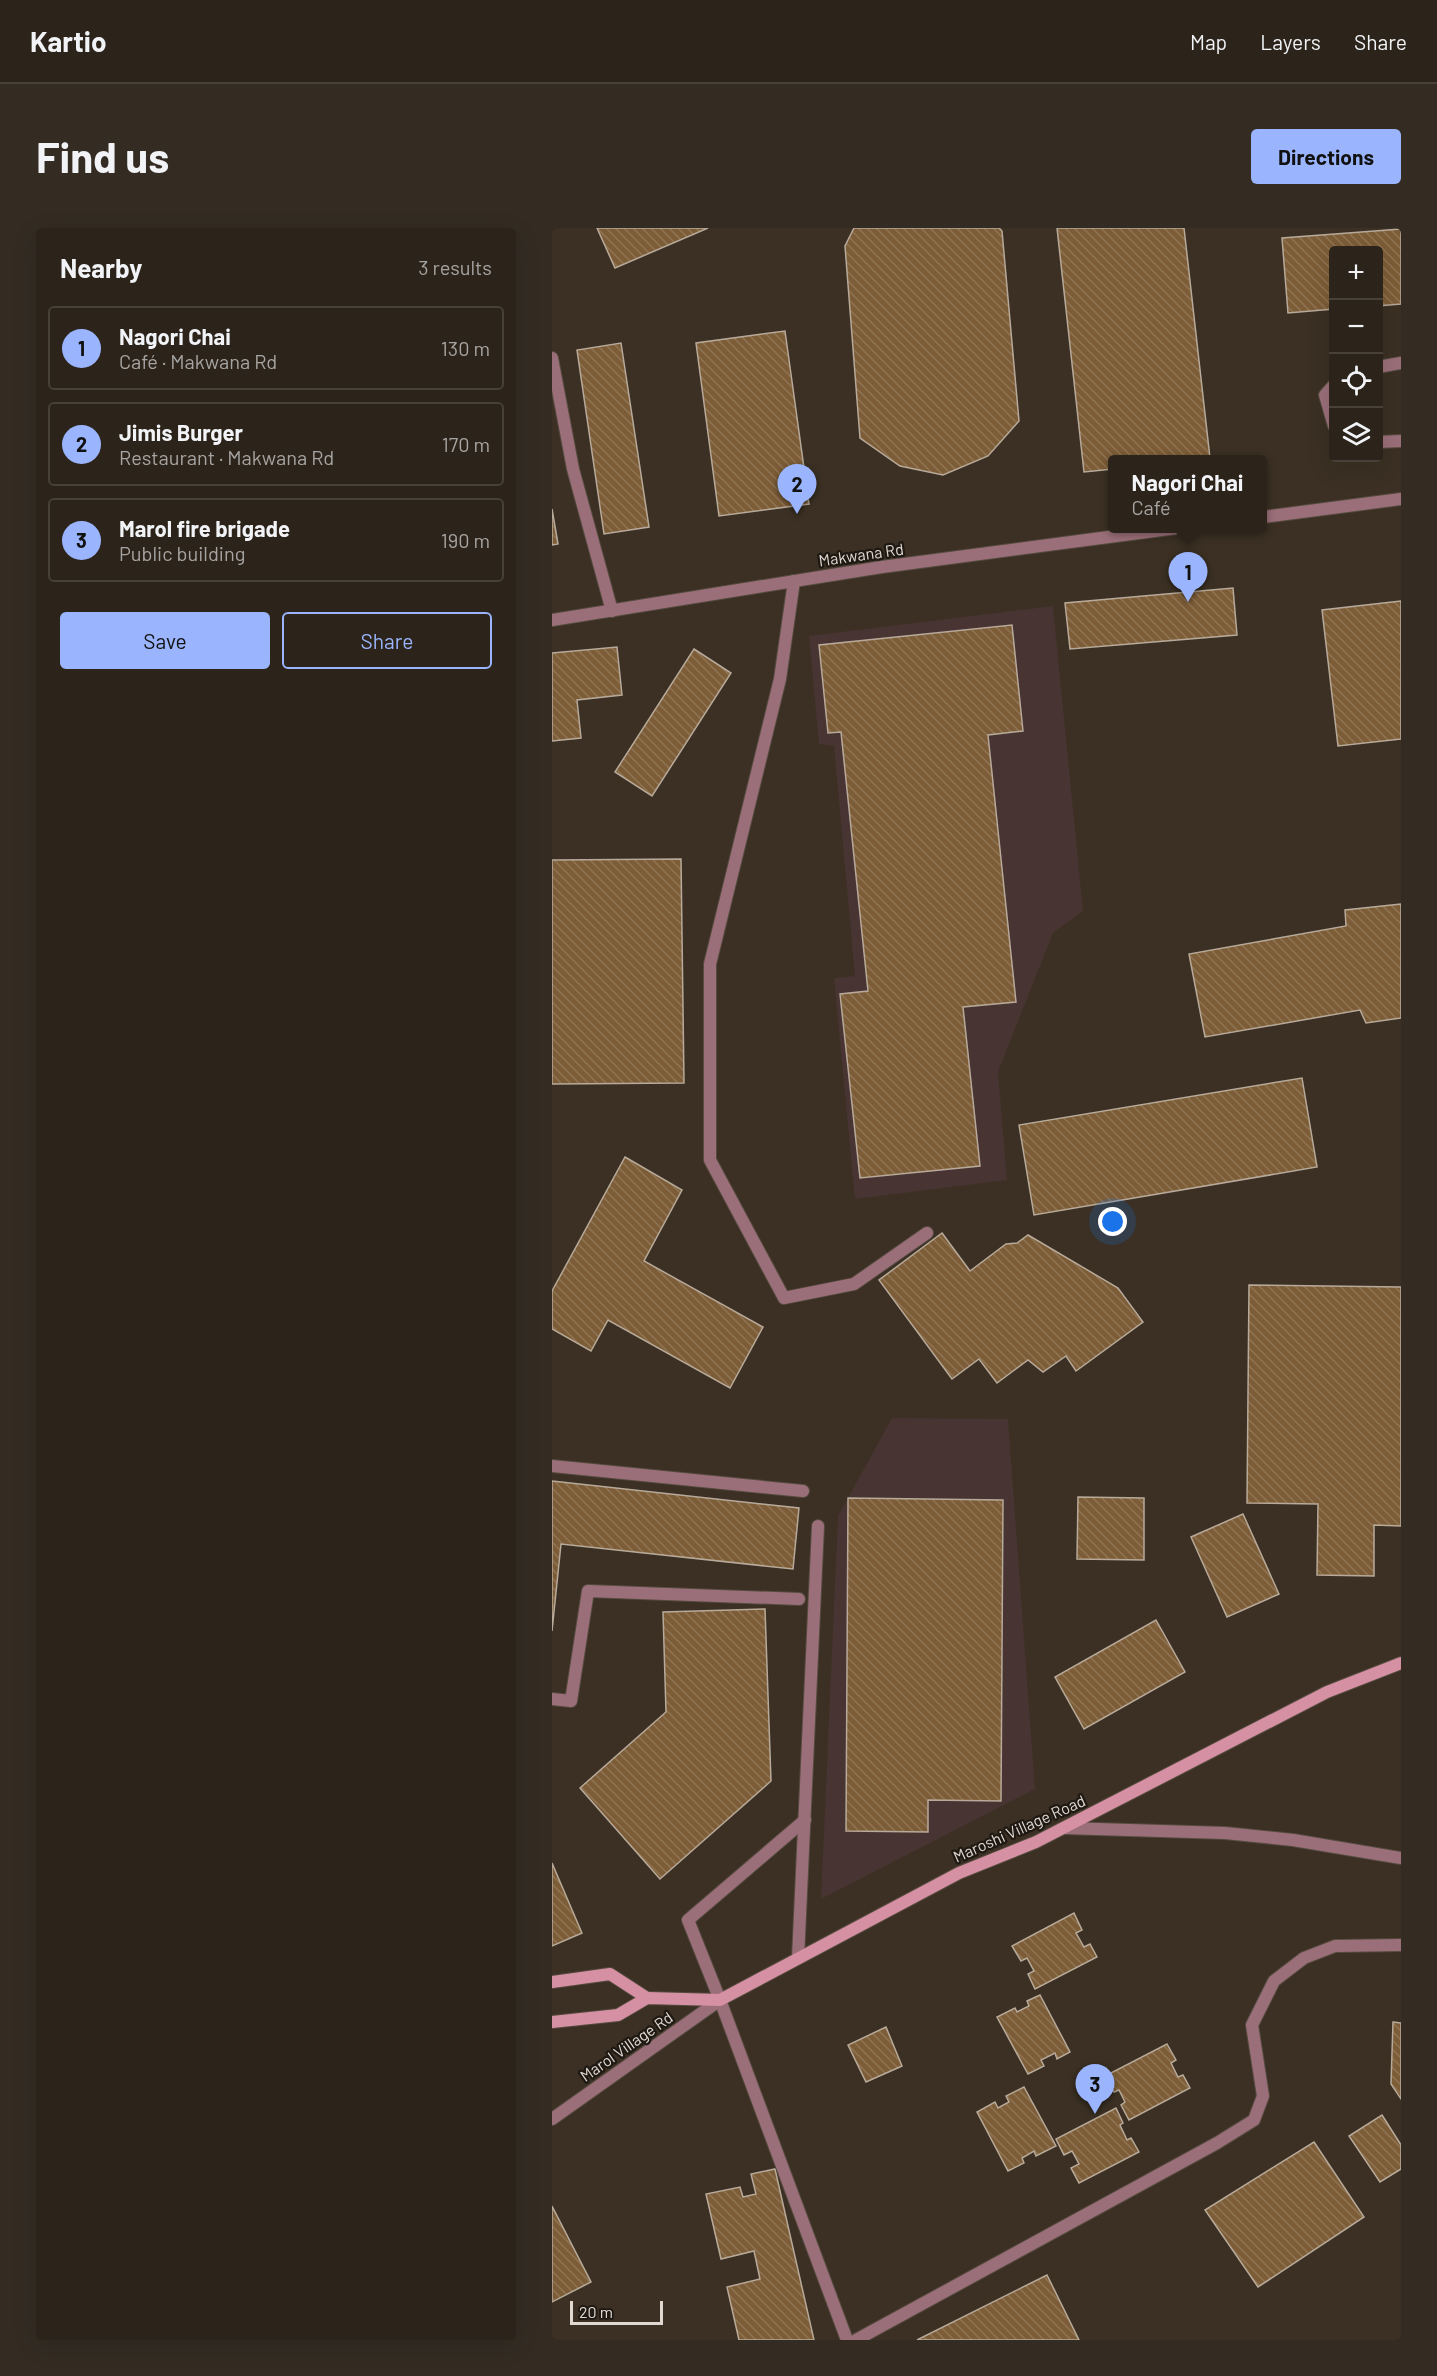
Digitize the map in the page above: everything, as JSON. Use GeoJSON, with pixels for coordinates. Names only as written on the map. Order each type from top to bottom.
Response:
{"type":"FeatureCollection","features":[{"type":"Feature","properties":{"kind":"main road","name":"Maroshi Village Road"},"geometry":{"type":"LineString","coordinates":[[647,1998],[720,2000],[959,1873],[1036,1842],[1328,1692],[1401,1664]]}},
{"type":"Feature","properties":{"kind":"main road"},"geometry":{"type":"LineString","coordinates":[[552,1982],[610,1974],[647,1998],[618,2015],[552,2022]]}},
{"type":"Feature","properties":{"kind":"street"},"geometry":{"type":"LineString","coordinates":[[552,358],[573,469],[612,611]]}},
{"type":"Feature","properties":{"kind":"street"},"geometry":{"type":"LineString","coordinates":[[1383,366],[1401,363]]}},
{"type":"Feature","properties":{"kind":"street"},"geometry":{"type":"LineString","coordinates":[[1329,391],[1325,395],[1329,409]]}},
{"type":"Feature","properties":{"kind":"street"},"geometry":{"type":"LineString","coordinates":[[1383,442],[1401,441]]}},
{"type":"Feature","properties":{"kind":"street"},"geometry":{"type":"LineString","coordinates":[[1267,516],[1401,499]]}},
{"type":"Feature","properties":{"kind":"street","name":"Makwana Rd"},"geometry":{"type":"LineString","coordinates":[[552,620],[882,567],[1139,533]]}},
{"type":"Feature","properties":{"kind":"street"},"geometry":{"type":"LineString","coordinates":[[794,581],[780,680],[710,964],[710,1160],[784,1298],[854,1284],[927,1233]]}},
{"type":"Feature","properties":{"kind":"street"},"geometry":{"type":"LineString","coordinates":[[552,1466],[803,1491]]}},
{"type":"Feature","properties":{"kind":"street"},"geometry":{"type":"LineString","coordinates":[[798,1958],[818,1526]]}},
{"type":"Feature","properties":{"kind":"street"},"geometry":{"type":"LineString","coordinates":[[552,1699],[571,1701],[588,1591],[800,1599]]}},
{"type":"Feature","properties":{"kind":"street"},"geometry":{"type":"LineString","coordinates":[[805,1820],[688,1920],[847,2340]]}},
{"type":"Feature","properties":{"kind":"street"},"geometry":{"type":"LineString","coordinates":[[1064,1828],[1247,1835],[1293,1840],[1401,1858]]}},
{"type":"Feature","properties":{"kind":"street"},"geometry":{"type":"LineString","coordinates":[[856,2340],[1217,2143],[1254,2120],[1263,2096],[1256,2064],[1252,2025],[1274,1980],[1304,1958],[1335,1946],[1401,1945]]}},
{"type":"Feature","properties":{"kind":"street","name":"Marol Village Rd"},"geometry":{"type":"LineString","coordinates":[[552,2119],[720,2000]]}},
{"type":"Feature","properties":{"kind":"shaded area"},"geometry":{"type":"Polygon","coordinates":[[[1053,606],[1083,911],[1053,933],[998,1072],[1007,1180],[855,1199],[834,978],[855,976],[834,746],[819,744],[809,636],[1053,606]]]}},
{"type":"Feature","properties":{"kind":"shaded area"},"geometry":{"type":"Polygon","coordinates":[[[892,1418],[1008,1419],[1035,1789],[821,1899],[838,1516],[892,1418]]]}},
{"type":"Feature","properties":{"kind":"building"},"geometry":{"type":"Polygon","coordinates":[[[597,228],[708,228],[615,268],[597,228]]]}},
{"type":"Feature","properties":{"kind":"building"},"geometry":{"type":"Polygon","coordinates":[[[854,228],[999,228],[1002,231],[1019,421],[988,456],[943,475],[900,466],[860,438],[845,246],[854,228]]]}},
{"type":"Feature","properties":{"kind":"building"},"geometry":{"type":"Polygon","coordinates":[[[1057,228],[1184,228],[1210,455],[1108,455],[1108,470],[1084,472],[1057,228]]]}},
{"type":"Feature","properties":{"kind":"building"},"geometry":{"type":"Polygon","coordinates":[[[1401,229],[1401,304],[1383,306],[1383,246],[1329,246],[1329,309],[1288,313],[1282,238],[1401,229]]]}},
{"type":"Feature","properties":{"kind":"building"},"geometry":{"type":"Polygon","coordinates":[[[785,331],[809,504],[719,516],[696,343],[785,331]]]}},
{"type":"Feature","properties":{"kind":"building"},"geometry":{"type":"Polygon","coordinates":[[[621,343],[649,527],[604,534],[577,350],[621,343]]]}},
{"type":"Feature","properties":{"kind":"building"},"geometry":{"type":"Polygon","coordinates":[[[552,509],[558,544],[552,545],[552,509]]]}},
{"type":"Feature","properties":{"kind":"building"},"geometry":{"type":"Polygon","coordinates":[[[1233,588],[1237,635],[1070,649],[1065,603],[1233,588]]]}},
{"type":"Feature","properties":{"kind":"building"},"geometry":{"type":"Polygon","coordinates":[[[1401,601],[1401,739],[1338,746],[1322,610],[1401,601]]]}},
{"type":"Feature","properties":{"kind":"building"},"geometry":{"type":"Polygon","coordinates":[[[1012,625],[1023,731],[988,735],[1016,1002],[963,1007],[980,1166],[860,1178],[840,994],[868,991],[841,732],[828,733],[819,645],[1012,625]]]}},
{"type":"Feature","properties":{"kind":"building"},"geometry":{"type":"Polygon","coordinates":[[[617,647],[622,695],[577,700],[581,738],[552,741],[552,653],[617,647]]]}},
{"type":"Feature","properties":{"kind":"building"},"geometry":{"type":"Polygon","coordinates":[[[694,649],[731,673],[652,796],[615,772],[694,649]]]}},
{"type":"Feature","properties":{"kind":"building"},"geometry":{"type":"Polygon","coordinates":[[[681,859],[684,1083],[552,1084],[552,860],[681,859]]]}},
{"type":"Feature","properties":{"kind":"building"},"geometry":{"type":"Polygon","coordinates":[[[1401,904],[1401,1018],[1366,1023],[1360,1010],[1205,1037],[1189,954],[1346,926],[1345,910],[1401,904]]]}},
{"type":"Feature","properties":{"kind":"building"},"geometry":{"type":"Polygon","coordinates":[[[1302,1078],[1317,1167],[1034,1215],[1019,1125],[1302,1078]]]}},
{"type":"Feature","properties":{"kind":"building"},"geometry":{"type":"Polygon","coordinates":[[[625,1157],[682,1190],[644,1261],[763,1327],[730,1388],[608,1320],[591,1351],[552,1329],[552,1291],[625,1157]]]}},
{"type":"Feature","properties":{"kind":"building"},"geometry":{"type":"Polygon","coordinates":[[[942,1233],[970,1271],[1006,1244],[1017,1243],[1028,1235],[1118,1288],[1143,1322],[1076,1371],[1066,1356],[1043,1372],[1028,1360],[997,1383],[979,1359],[952,1379],[879,1280],[942,1233]]]}},
{"type":"Feature","properties":{"kind":"building"},"geometry":{"type":"Polygon","coordinates":[[[1249,1285],[1401,1287],[1401,1526],[1374,1525],[1374,1576],[1317,1575],[1318,1504],[1247,1503],[1249,1285]]]}},
{"type":"Feature","properties":{"kind":"building"},"geometry":{"type":"Polygon","coordinates":[[[552,1481],[799,1508],[793,1569],[561,1544],[552,1631],[552,1481]]]}},
{"type":"Feature","properties":{"kind":"building"},"geometry":{"type":"Polygon","coordinates":[[[1078,1497],[1144,1498],[1144,1560],[1077,1559],[1078,1497]]]}},
{"type":"Feature","properties":{"kind":"building"},"geometry":{"type":"Polygon","coordinates":[[[848,1498],[1003,1500],[1001,1801],[928,1800],[928,1832],[846,1831],[848,1498]]]}},
{"type":"Feature","properties":{"kind":"building"},"geometry":{"type":"Polygon","coordinates":[[[1243,1514],[1279,1594],[1227,1617],[1191,1537],[1243,1514]]]}},
{"type":"Feature","properties":{"kind":"building"},"geometry":{"type":"Polygon","coordinates":[[[765,1609],[771,1781],[660,1879],[580,1788],[666,1712],[663,1612],[765,1609]]]}},
{"type":"Feature","properties":{"kind":"building"},"geometry":{"type":"Polygon","coordinates":[[[1156,1620],[1185,1672],[1084,1729],[1055,1677],[1156,1620]]]}},
{"type":"Feature","properties":{"kind":"building"},"geometry":{"type":"Polygon","coordinates":[[[552,1863],[582,1933],[552,1946],[552,1863]]]}},
{"type":"Feature","properties":{"kind":"building"},"geometry":{"type":"Polygon","coordinates":[[[1074,1913],[1082,1930],[1076,1933],[1084,1947],[1090,1944],[1097,1957],[1035,1989],[1028,1974],[1034,1971],[1027,1958],[1021,1961],[1012,1946],[1074,1913]]]}},
{"type":"Feature","properties":{"kind":"building"},"geometry":{"type":"Polygon","coordinates":[[[1040,1995],[1070,2052],[1057,2059],[1055,2053],[1041,2060],[1044,2066],[1028,2074],[997,2017],[1015,2008],[1017,2012],[1029,2006],[1027,2001],[1040,1995]]]}},
{"type":"Feature","properties":{"kind":"building"},"geometry":{"type":"Polygon","coordinates":[[[1393,2022],[1401,2023],[1401,2099],[1391,2084],[1393,2022]]]}},
{"type":"Feature","properties":{"kind":"building"},"geometry":{"type":"Polygon","coordinates":[[[886,2027],[902,2066],[866,2082],[848,2045],[886,2027]]]}},
{"type":"Feature","properties":{"kind":"building"},"geometry":{"type":"Polygon","coordinates":[[[1167,2044],[1176,2060],[1171,2063],[1178,2077],[1183,2075],[1190,2088],[1129,2120],[1121,2105],[1125,2102],[1119,2090],[1114,2092],[1105,2076],[1167,2044]]]}},
{"type":"Feature","properties":{"kind":"building"},"geometry":{"type":"Polygon","coordinates":[[[1024,2087],[1056,2146],[1036,2156],[1034,2151],[1022,2158],[1024,2163],[1008,2171],[977,2112],[995,2102],[998,2108],[1009,2102],[1006,2096],[1024,2087]]]}},
{"type":"Feature","properties":{"kind":"building"},"geometry":{"type":"Polygon","coordinates":[[[1116,2108],[1127,2140],[1131,2138],[1139,2152],[1079,2183],[1071,2168],[1079,2164],[1072,2151],[1064,2155],[1056,2139],[1116,2108]]]}},
{"type":"Feature","properties":{"kind":"building"},"geometry":{"type":"Polygon","coordinates":[[[1382,2115],[1401,2145],[1401,2169],[1380,2182],[1349,2136],[1382,2115]]]}},
{"type":"Feature","properties":{"kind":"building"},"geometry":{"type":"Polygon","coordinates":[[[1314,2142],[1364,2217],[1258,2287],[1205,2210],[1314,2142]]]}},
{"type":"Feature","properties":{"kind":"building"},"geometry":{"type":"Polygon","coordinates":[[[775,2169],[814,2340],[739,2340],[727,2287],[760,2279],[754,2251],[721,2259],[706,2194],[740,2187],[743,2197],[756,2194],[751,2174],[775,2169]]]}},
{"type":"Feature","properties":{"kind":"building"},"geometry":{"type":"Polygon","coordinates":[[[552,2206],[591,2282],[552,2302],[552,2206]]]}},
{"type":"Feature","properties":{"kind":"building"},"geometry":{"type":"Polygon","coordinates":[[[1047,2275],[1079,2340],[917,2340],[1047,2275]]]}},
{"type":"Feature","properties":{"kind":"place","name":"Jimis Burger"},"geometry":{"type":"Point","coordinates":[797,514]}},
{"type":"Feature","properties":{"kind":"place","name":"Nagori Chai"},"geometry":{"type":"Point","coordinates":[1188,602]}},
{"type":"Feature","properties":{"kind":"place","name":"Marol fire brigade"},"geometry":{"type":"Point","coordinates":[1095,2114]}}]}
